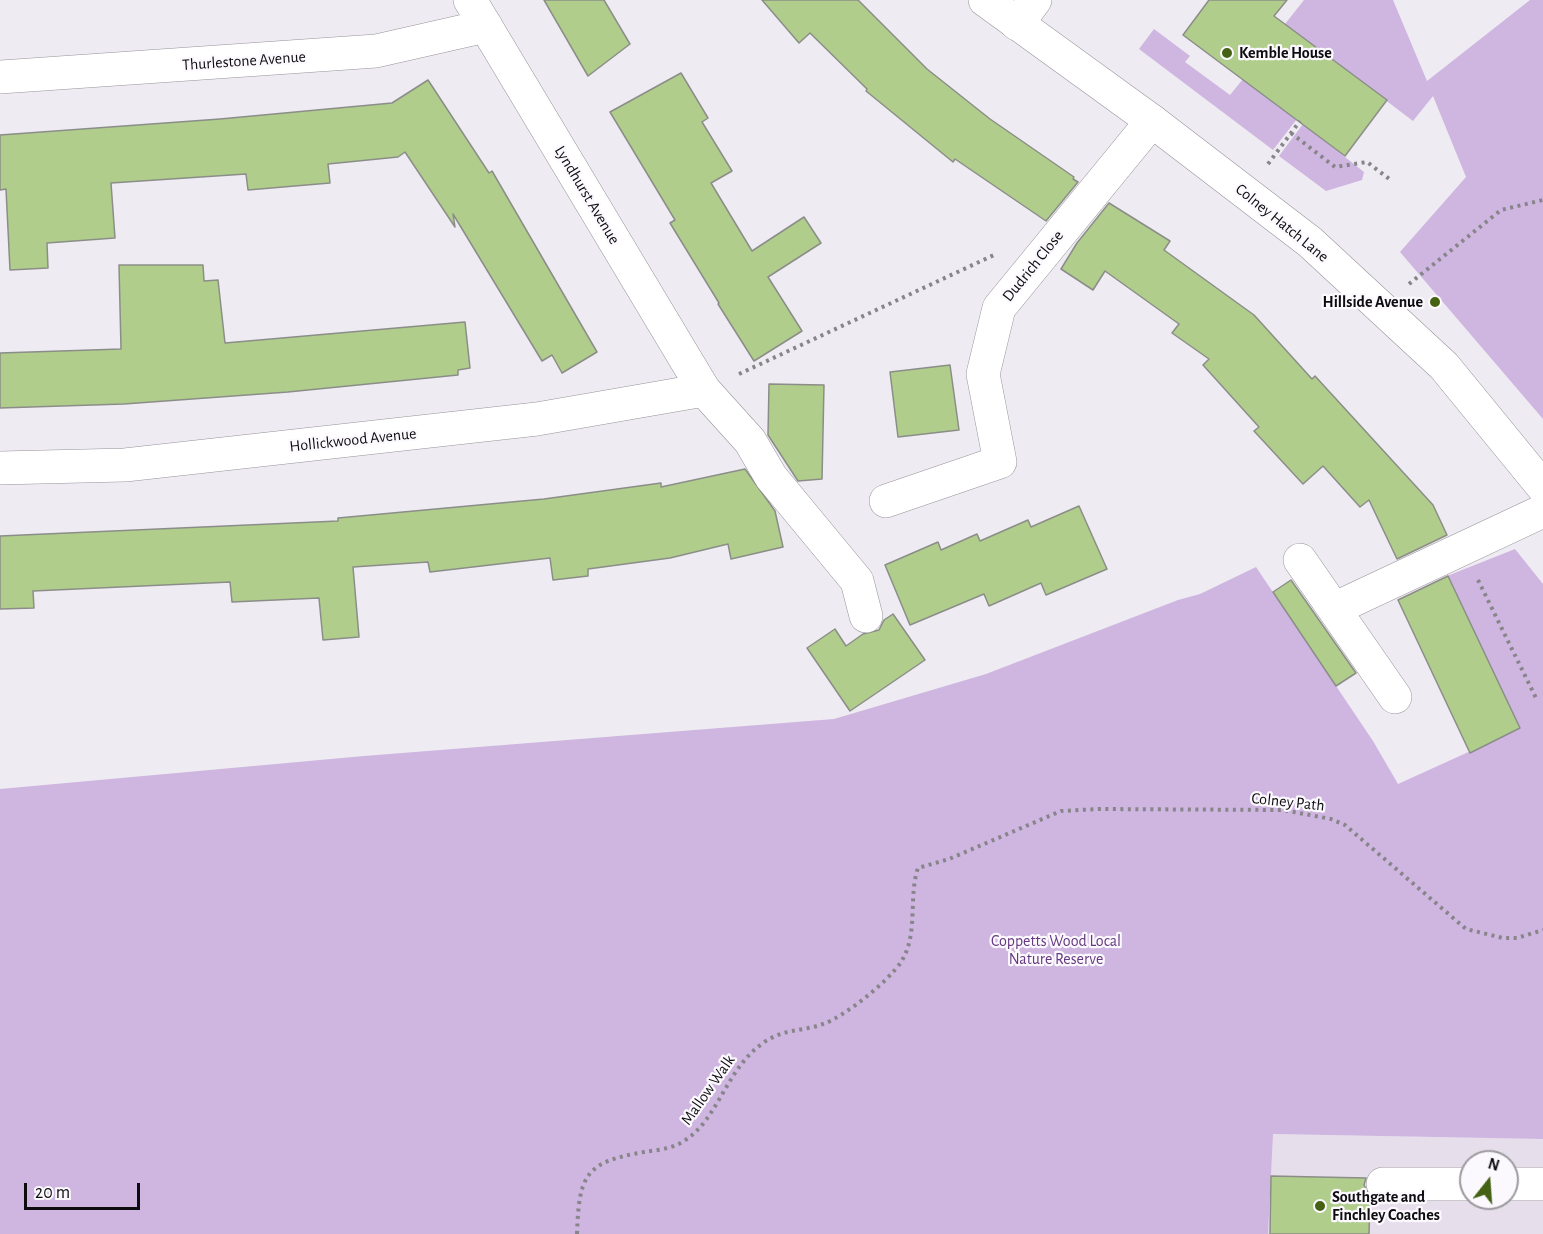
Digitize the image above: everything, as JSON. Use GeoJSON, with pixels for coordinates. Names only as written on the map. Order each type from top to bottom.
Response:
{"type":"FeatureCollection","features":[{"type":"Feature","properties":{"kind":"street","name":"Colney Hatch Lane"},"geometry":{"type":"LineString","coordinates":[[985,0],[1026,12],[1152,121],[1310,242],[1444,366],[1543,487]]}},
{"type":"Feature","properties":{"kind":"street","name":"Thurlestone Avenue"},"geometry":{"type":"LineString","coordinates":[[0,77],[376,51],[478,13]]}},
{"type":"Feature","properties":{"kind":"street","name":"Lyndhurst Avenue"},"geometry":{"type":"LineString","coordinates":[[478,13],[704,390],[750,441],[771,477],[857,581],[866,616]]}},
{"type":"Feature","properties":{"kind":"street","name":"Dudrich Close"},"geometry":{"type":"LineString","coordinates":[[886,501],[1000,462],[983,375],[999,308],[1152,121]]}},
{"type":"Feature","properties":{"kind":"street","name":"Hollickwood Avenue"},"geometry":{"type":"LineString","coordinates":[[0,468],[136,464],[537,419],[704,390]]}},
{"type":"Feature","properties":{"kind":"street"},"geometry":{"type":"LineString","coordinates":[[1334,609],[1543,511]]}},
{"type":"Feature","properties":{"kind":"street"},"geometry":{"type":"LineString","coordinates":[[1300,560],[1395,697]]}},
{"type":"Feature","properties":{"kind":"street"},"geometry":{"type":"LineString","coordinates":[[1383,1185],[1459,1184]]}},
{"type":"Feature","properties":{"kind":"street"},"geometry":{"type":"LineString","coordinates":[[1519,1184],[1543,1184]]}},
{"type":"Feature","properties":{"kind":"path"},"geometry":{"type":"LineString","coordinates":[[1246,193],[1300,121]]}},
{"type":"Feature","properties":{"kind":"path"},"geometry":{"type":"LineString","coordinates":[[1291,133],[1335,167],[1367,162],[1392,181]]}},
{"type":"Feature","properties":{"kind":"path"},"geometry":{"type":"LineString","coordinates":[[1419,273],[1501,210],[1543,200]]}},
{"type":"Feature","properties":{"kind":"path"},"geometry":{"type":"LineString","coordinates":[[704,390],[1004,250]]}},
{"type":"Feature","properties":{"kind":"path"},"geometry":{"type":"LineString","coordinates":[[1463,548],[1536,698]]}},
{"type":"Feature","properties":{"kind":"path","name":"Colney Path"},"geometry":{"type":"LineString","coordinates":[[1060,811],[1229,808],[1283,810],[1331,819],[1357,834],[1466,929],[1503,939],[1516,938],[1543,930]]}},
{"type":"Feature","properties":{"kind":"path","name":"Mallow Walk"},"geometry":{"type":"LineString","coordinates":[[578,1234],[581,1192],[596,1165],[614,1158],[671,1147],[684,1141],[704,1122],[736,1068],[763,1043],[786,1031],[831,1020],[889,976],[901,962],[907,946],[918,868],[949,859],[1060,811]]}},
{"type":"Feature","properties":{"kind":"shaded area"},"geometry":{"type":"Polygon","coordinates":[[[1272,1134],[1543,1139],[1543,1234],[1268,1234],[1272,1134]]]}},
{"type":"Feature","properties":{"kind":"green space"},"geometry":{"type":"Polygon","coordinates":[[[1304,0],[1393,0],[1427,81],[1530,0],[1543,0],[1543,419],[1400,252],[1466,177],[1433,96],[1413,121],[1285,24],[1304,0]]]}},
{"type":"Feature","properties":{"kind":"green space"},"geometry":{"type":"Polygon","coordinates":[[[1154,29],[1190,56],[1185,62],[1230,95],[1243,79],[1297,119],[1273,150],[1139,49],[1154,29]]]}},
{"type":"Feature","properties":{"kind":"green space"},"geometry":{"type":"Polygon","coordinates":[[[1303,124],[1364,172],[1362,180],[1326,191],[1279,156],[1303,124]]]}},
{"type":"Feature","properties":{"kind":"green space","name":"Coppetts Wood Local Nature Reserve"},"geometry":{"type":"Polygon","coordinates":[[[1515,549],[1543,584],[1543,1139],[1273,1134],[1268,1234],[0,1234],[0,789],[364,756],[834,719],[986,674],[1178,600],[1200,594],[1256,567],[1373,741],[1398,784],[1519,729],[1447,576],[1515,549]]]}},
{"type":"Feature","properties":{"kind":"building"},"geometry":{"type":"Polygon","coordinates":[[[544,0],[604,0],[630,44],[588,76],[544,0]]]}},
{"type":"Feature","properties":{"kind":"building"},"geometry":{"type":"Polygon","coordinates":[[[762,0],[858,0],[927,69],[990,119],[1078,182],[1046,221],[955,159],[953,162],[866,91],[867,89],[810,33],[799,43],[762,0]]]}},
{"type":"Feature","properties":{"kind":"building"},"geometry":{"type":"Polygon","coordinates":[[[1209,0],[1287,0],[1274,16],[1387,100],[1345,156],[1183,35],[1209,0]]]}},
{"type":"Feature","properties":{"kind":"building"},"geometry":{"type":"Polygon","coordinates":[[[681,73],[708,118],[702,122],[732,171],[711,183],[752,251],[804,217],[821,243],[768,277],[802,331],[754,361],[670,223],[675,220],[610,112],[681,73]]]}},
{"type":"Feature","properties":{"kind":"building"},"geometry":{"type":"Polygon","coordinates":[[[428,80],[489,173],[492,171],[597,352],[562,373],[552,355],[542,361],[453,214],[455,227],[405,152],[398,157],[328,164],[330,183],[248,190],[246,174],[111,183],[115,238],[47,243],[48,268],[10,270],[6,189],[0,190],[0,135],[220,119],[392,103],[428,80]]]}},
{"type":"Feature","properties":{"kind":"building"},"geometry":{"type":"Polygon","coordinates":[[[1109,203],[1170,241],[1164,250],[1254,315],[1312,379],[1315,376],[1433,505],[1447,535],[1397,559],[1369,500],[1360,507],[1323,466],[1303,484],[1254,431],[1259,427],[1203,365],[1209,359],[1172,333],[1179,324],[1105,271],[1093,290],[1061,269],[1077,243],[1109,203]]]}},
{"type":"Feature","properties":{"kind":"building"},"geometry":{"type":"Polygon","coordinates":[[[119,265],[203,265],[204,281],[218,280],[225,343],[465,322],[470,368],[458,370],[458,375],[288,392],[124,404],[0,408],[0,353],[121,349],[119,265]]]}},
{"type":"Feature","properties":{"kind":"building"},"geometry":{"type":"Polygon","coordinates":[[[950,365],[959,430],[898,437],[890,372],[950,365]]]}},
{"type":"Feature","properties":{"kind":"building"},"geometry":{"type":"Polygon","coordinates":[[[769,384],[824,385],[822,479],[798,481],[768,435],[769,384]]]}},
{"type":"Feature","properties":{"kind":"building"},"geometry":{"type":"Polygon","coordinates":[[[745,469],[775,511],[783,547],[731,559],[728,544],[670,558],[588,569],[588,576],[553,580],[550,558],[430,572],[428,562],[353,567],[359,637],[323,640],[319,598],[232,602],[230,582],[33,591],[34,608],[0,609],[0,536],[338,521],[338,518],[544,499],[661,483],[661,487],[745,469]]]}},
{"type":"Feature","properties":{"kind":"building"},"geometry":{"type":"Polygon","coordinates":[[[1079,506],[1107,569],[1046,595],[1041,583],[989,606],[984,594],[910,625],[885,565],[938,542],[941,550],[977,534],[980,541],[1028,520],[1031,527],[1079,506]]]}},
{"type":"Feature","properties":{"kind":"building"},"geometry":{"type":"Polygon","coordinates":[[[1448,576],[1520,728],[1470,753],[1398,600],[1448,576]]]}},
{"type":"Feature","properties":{"kind":"building"},"geometry":{"type":"Polygon","coordinates":[[[1291,580],[1356,673],[1336,686],[1273,592],[1291,580]]]}},
{"type":"Feature","properties":{"kind":"building"},"geometry":{"type":"Polygon","coordinates":[[[893,614],[925,660],[850,711],[807,648],[835,629],[846,646],[863,634],[879,630],[884,620],[893,614]]]}},
{"type":"Feature","properties":{"kind":"building","name":"Southgate and Finchley Coaches"},"geometry":{"type":"Polygon","coordinates":[[[1271,1176],[1366,1178],[1364,1185],[1370,1196],[1369,1234],[1270,1234],[1271,1176]]]}},
{"type":"Feature","properties":{"kind":"place","name":"Kemble House"},"geometry":{"type":"Point","coordinates":[1227,53]}},
{"type":"Feature","properties":{"kind":"place","name":"Hillside Avenue"},"geometry":{"type":"Point","coordinates":[1435,302]}},
{"type":"Feature","properties":{"kind":"place","name":"Southgate and Finchley Coaches"},"geometry":{"type":"Point","coordinates":[1320,1206]}}]}
